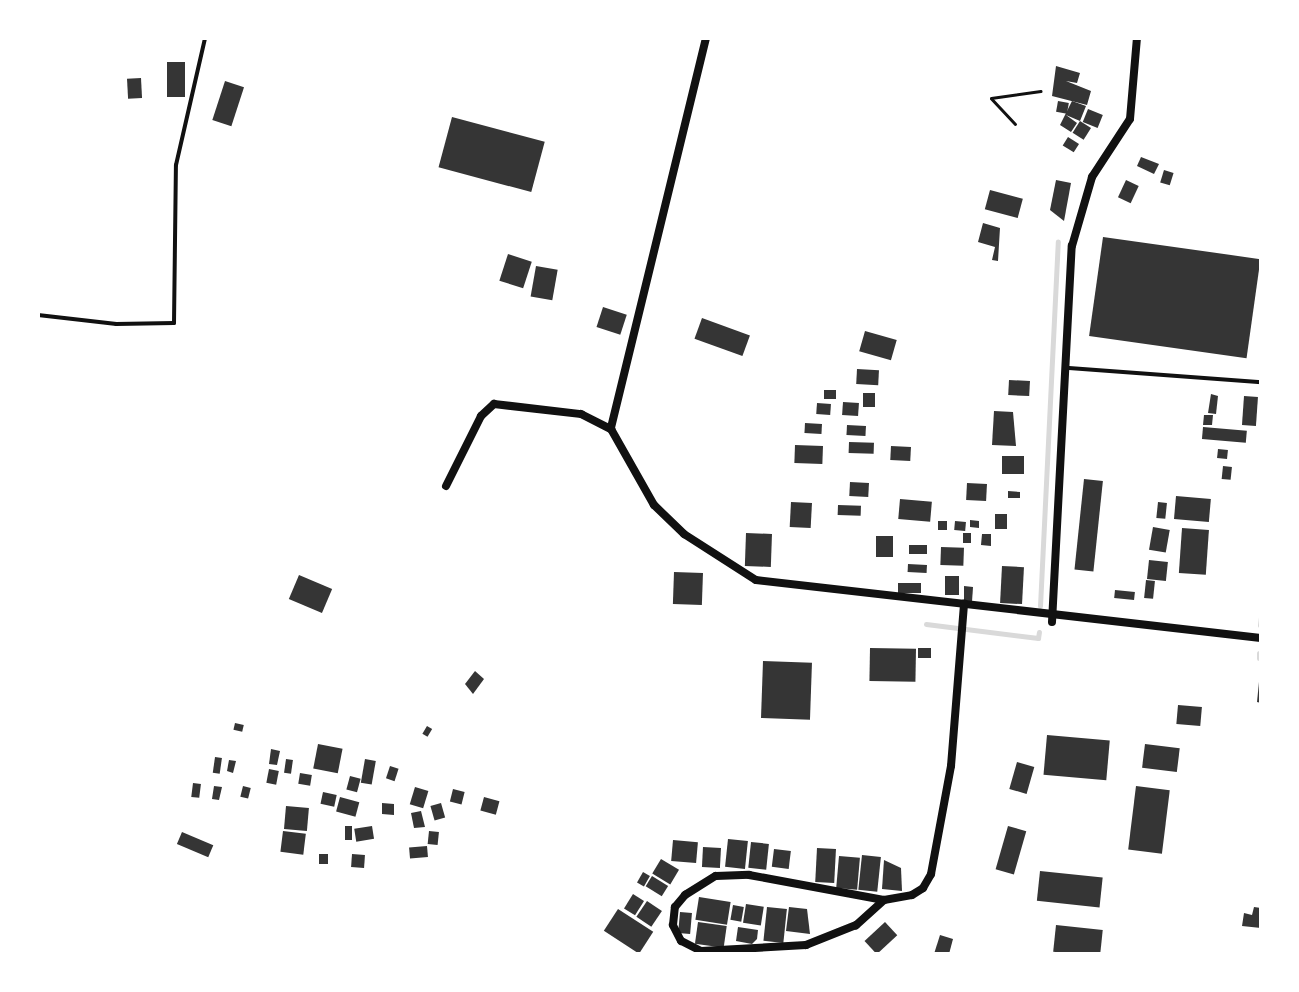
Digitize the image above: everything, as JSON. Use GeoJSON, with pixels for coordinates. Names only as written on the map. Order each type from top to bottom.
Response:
{"type":"FeatureCollection","features":[{"type":"Feature","properties":{"kind":"street"},"geometry":{"type":"LineString","coordinates":[[611,429],[706,38]]}},
{"type":"Feature","properties":{"kind":"street"},"geometry":{"type":"LineString","coordinates":[[1052,618],[1069,368],[1072,246],[1092,177],[1130,119],[1137,38]]}},
{"type":"Feature","properties":{"kind":"street"},"geometry":{"type":"LineString","coordinates":[[446,486],[481,416],[494,404],[581,414],[611,429],[654,505],[684,534],[756,580],[964,604],[1052,618],[1261,638]]}},
{"type":"Feature","properties":{"kind":"street"},"geometry":{"type":"LineString","coordinates":[[884,900],[856,925],[806,945],[701,951],[681,941],[673,925],[675,907],[693,888],[735,874],[884,900],[912,895],[931,874],[951,766],[964,604]]}},
{"type":"Feature","properties":{"kind":"lane"},"geometry":{"type":"LineString","coordinates":[[38,315],[116,324],[174,323],[176,165],[205,38]]}},
{"type":"Feature","properties":{"kind":"lane"},"geometry":{"type":"LineString","coordinates":[[1069,368],[1261,382]]}},
{"type":"Feature","properties":{"kind":"path"},"geometry":{"type":"LineString","coordinates":[[1015,124],[991,98],[1041,91]]}},
{"type":"Feature","properties":{"kind":"building"},"geometry":{"type":"Polygon","coordinates":[[[167,62],[185,62],[185,97],[167,97],[167,62]]]}},
{"type":"Feature","properties":{"kind":"building"},"geometry":{"type":"Polygon","coordinates":[[[1056,66],[1080,73],[1077,83],[1066,81],[1091,91],[1087,105],[1052,96],[1056,66]]]}},
{"type":"Feature","properties":{"kind":"building"},"geometry":{"type":"Polygon","coordinates":[[[141,78],[142,98],[128,99],[127,79],[141,78]]]}},
{"type":"Feature","properties":{"kind":"building"},"geometry":{"type":"Polygon","coordinates":[[[225,81],[244,87],[231,126],[212,120],[225,81]]]}},
{"type":"Feature","properties":{"kind":"building"},"geometry":{"type":"Polygon","coordinates":[[[1058,101],[1069,103],[1067,114],[1056,112],[1058,101]]]}},
{"type":"Feature","properties":{"kind":"building"},"geometry":{"type":"Polygon","coordinates":[[[1072,101],[1086,106],[1080,121],[1066,115],[1077,123],[1071,132],[1060,125],[1072,101]]]}},
{"type":"Feature","properties":{"kind":"building"},"geometry":{"type":"Polygon","coordinates":[[[1088,109],[1103,115],[1098,128],[1083,122],[1088,109]]]}},
{"type":"Feature","properties":{"kind":"building"},"geometry":{"type":"Polygon","coordinates":[[[452,117],[545,142],[531,192],[439,167],[452,117]]]}},
{"type":"Feature","properties":{"kind":"building"},"geometry":{"type":"Polygon","coordinates":[[[1080,121],[1091,128],[1084,140],[1073,133],[1080,121]]]}},
{"type":"Feature","properties":{"kind":"building"},"geometry":{"type":"Polygon","coordinates":[[[1068,137],[1079,144],[1074,152],[1063,145],[1068,137]]]}},
{"type":"Feature","properties":{"kind":"building"},"geometry":{"type":"Polygon","coordinates":[[[1141,157],[1159,164],[1154,174],[1137,166],[1141,157]]]}},
{"type":"Feature","properties":{"kind":"building"},"geometry":{"type":"Polygon","coordinates":[[[1164,170],[1174,173],[1170,185],[1160,182],[1164,170]]]}},
{"type":"Feature","properties":{"kind":"building"},"geometry":{"type":"Polygon","coordinates":[[[1056,180],[1071,183],[1064,221],[1050,210],[1056,180]]]}},
{"type":"Feature","properties":{"kind":"building"},"geometry":{"type":"Polygon","coordinates":[[[1126,180],[1139,186],[1131,203],[1118,197],[1126,180]]]}},
{"type":"Feature","properties":{"kind":"building"},"geometry":{"type":"Polygon","coordinates":[[[990,190],[1023,199],[1018,218],[985,209],[990,190]]]}},
{"type":"Feature","properties":{"kind":"building"},"geometry":{"type":"Polygon","coordinates":[[[983,223],[1000,228],[998,261],[992,260],[995,247],[978,242],[983,223]]]}},
{"type":"Feature","properties":{"kind":"building"},"geometry":{"type":"Polygon","coordinates":[[[1103,237],[1260,259],[1247,358],[1089,336],[1103,237]]]}},
{"type":"Feature","properties":{"kind":"building"},"geometry":{"type":"Polygon","coordinates":[[[508,254],[532,262],[523,288],[499,281],[508,254]]]}},
{"type":"Feature","properties":{"kind":"building"},"geometry":{"type":"Polygon","coordinates":[[[536,266],[558,270],[552,300],[531,297],[536,266]]]}},
{"type":"Feature","properties":{"kind":"building"},"geometry":{"type":"Polygon","coordinates":[[[603,307],[627,315],[620,335],[597,327],[603,307]]]}},
{"type":"Feature","properties":{"kind":"building"},"geometry":{"type":"Polygon","coordinates":[[[702,318],[750,335],[742,356],[694,339],[702,318]]]}},
{"type":"Feature","properties":{"kind":"building"},"geometry":{"type":"Polygon","coordinates":[[[865,331],[897,340],[891,360],[859,351],[865,331]]]}},
{"type":"Feature","properties":{"kind":"building"},"geometry":{"type":"Polygon","coordinates":[[[857,369],[879,370],[878,385],[856,384],[857,369]]]}},
{"type":"Feature","properties":{"kind":"building"},"geometry":{"type":"Polygon","coordinates":[[[1009,380],[1030,381],[1029,396],[1008,395],[1009,380]]]}},
{"type":"Feature","properties":{"kind":"building"},"geometry":{"type":"Polygon","coordinates":[[[824,390],[836,390],[836,399],[824,399],[824,390]]]}},
{"type":"Feature","properties":{"kind":"building"},"geometry":{"type":"Polygon","coordinates":[[[863,393],[875,393],[875,407],[863,407],[863,393]]]}},
{"type":"Feature","properties":{"kind":"building"},"geometry":{"type":"Polygon","coordinates":[[[1211,394],[1218,396],[1216,414],[1208,413],[1211,394]]]}},
{"type":"Feature","properties":{"kind":"building"},"geometry":{"type":"Polygon","coordinates":[[[1244,396],[1258,397],[1256,426],[1242,425],[1244,396]]]}},
{"type":"Feature","properties":{"kind":"building"},"geometry":{"type":"Polygon","coordinates":[[[843,402],[859,403],[858,416],[842,415],[843,402]]]}},
{"type":"Feature","properties":{"kind":"building"},"geometry":{"type":"Polygon","coordinates":[[[817,403],[831,404],[830,415],[816,414],[817,403]]]}},
{"type":"Feature","properties":{"kind":"building"},"geometry":{"type":"Polygon","coordinates":[[[994,411],[1013,412],[1016,446],[992,445],[994,411]]]}},
{"type":"Feature","properties":{"kind":"building"},"geometry":{"type":"Polygon","coordinates":[[[1204,415],[1213,415],[1212,425],[1203,425],[1204,415]]]}},
{"type":"Feature","properties":{"kind":"building"},"geometry":{"type":"Polygon","coordinates":[[[805,423],[822,424],[821,434],[804,433],[805,423]]]}},
{"type":"Feature","properties":{"kind":"building"},"geometry":{"type":"Polygon","coordinates":[[[847,425],[866,426],[865,436],[846,435],[847,425]]]}},
{"type":"Feature","properties":{"kind":"building"},"geometry":{"type":"Polygon","coordinates":[[[1203,427],[1247,431],[1246,443],[1202,439],[1203,427]]]}},
{"type":"Feature","properties":{"kind":"building"},"geometry":{"type":"Polygon","coordinates":[[[849,442],[874,443],[874,454],[849,453],[849,442]]]}},
{"type":"Feature","properties":{"kind":"building"},"geometry":{"type":"Polygon","coordinates":[[[795,445],[823,446],[822,464],[794,463],[795,445]]]}},
{"type":"Feature","properties":{"kind":"building"},"geometry":{"type":"Polygon","coordinates":[[[891,446],[911,447],[910,461],[890,460],[891,446]]]}},
{"type":"Feature","properties":{"kind":"building"},"geometry":{"type":"Polygon","coordinates":[[[1218,449],[1228,450],[1227,459],[1217,458],[1218,449]]]}},
{"type":"Feature","properties":{"kind":"building"},"geometry":{"type":"Polygon","coordinates":[[[1002,456],[1024,456],[1024,474],[1002,474],[1002,456]]]}},
{"type":"Feature","properties":{"kind":"building"},"geometry":{"type":"Polygon","coordinates":[[[1223,466],[1232,467],[1231,480],[1222,479],[1223,466]]]}},
{"type":"Feature","properties":{"kind":"building"},"geometry":{"type":"Polygon","coordinates":[[[1084,479],[1103,481],[1093,571],[1074,570],[1084,479]]]}},
{"type":"Feature","properties":{"kind":"building"},"geometry":{"type":"Polygon","coordinates":[[[850,482],[869,483],[868,497],[849,496],[850,482]]]}},
{"type":"Feature","properties":{"kind":"building"},"geometry":{"type":"Polygon","coordinates":[[[967,483],[987,484],[986,501],[966,500],[967,483]]]}},
{"type":"Feature","properties":{"kind":"building"},"geometry":{"type":"Polygon","coordinates":[[[1008,491],[1020,492],[1020,498],[1008,498],[1008,491]]]}},
{"type":"Feature","properties":{"kind":"building"},"geometry":{"type":"Polygon","coordinates":[[[1176,496],[1211,499],[1209,522],[1174,519],[1176,496]]]}},
{"type":"Feature","properties":{"kind":"building"},"geometry":{"type":"Polygon","coordinates":[[[900,499],[932,502],[930,522],[898,519],[900,499]]]}},
{"type":"Feature","properties":{"kind":"building"},"geometry":{"type":"Polygon","coordinates":[[[791,502],[812,503],[811,528],[790,527],[791,502]]]}},
{"type":"Feature","properties":{"kind":"building"},"geometry":{"type":"Polygon","coordinates":[[[1158,502],[1167,503],[1165,519],[1156,518],[1158,502]]]}},
{"type":"Feature","properties":{"kind":"building"},"geometry":{"type":"Polygon","coordinates":[[[838,505],[861,506],[861,516],[838,515],[838,505]]]}},
{"type":"Feature","properties":{"kind":"building"},"geometry":{"type":"Polygon","coordinates":[[[995,514],[1007,514],[1007,529],[995,529],[995,514]]]}},
{"type":"Feature","properties":{"kind":"building"},"geometry":{"type":"Polygon","coordinates":[[[970,520],[979,521],[979,528],[970,527],[970,520]]]}},
{"type":"Feature","properties":{"kind":"building"},"geometry":{"type":"Polygon","coordinates":[[[938,521],[947,521],[947,530],[938,530],[938,521]]]}},
{"type":"Feature","properties":{"kind":"building"},"geometry":{"type":"Polygon","coordinates":[[[955,521],[966,522],[965,531],[954,530],[955,521]]]}},
{"type":"Feature","properties":{"kind":"building"},"geometry":{"type":"Polygon","coordinates":[[[1153,527],[1170,530],[1166,553],[1149,550],[1153,527]]]}},
{"type":"Feature","properties":{"kind":"building"},"geometry":{"type":"Polygon","coordinates":[[[1182,528],[1209,530],[1206,575],[1179,573],[1182,528]]]}},
{"type":"Feature","properties":{"kind":"building"},"geometry":{"type":"Polygon","coordinates":[[[746,533],[772,534],[771,567],[745,566],[746,533]]]}},
{"type":"Feature","properties":{"kind":"building"},"geometry":{"type":"Polygon","coordinates":[[[963,533],[971,533],[971,543],[963,543],[963,533]]]}},
{"type":"Feature","properties":{"kind":"building"},"geometry":{"type":"Polygon","coordinates":[[[982,534],[991,534],[991,546],[981,545],[982,534]]]}},
{"type":"Feature","properties":{"kind":"building"},"geometry":{"type":"Polygon","coordinates":[[[876,536],[893,536],[893,557],[876,557],[876,536]]]}},
{"type":"Feature","properties":{"kind":"building"},"geometry":{"type":"Polygon","coordinates":[[[909,545],[927,545],[927,554],[909,554],[909,545]]]}},
{"type":"Feature","properties":{"kind":"building"},"geometry":{"type":"Polygon","coordinates":[[[941,547],[964,548],[963,566],[940,565],[941,547]]]}},
{"type":"Feature","properties":{"kind":"building"},"geometry":{"type":"Polygon","coordinates":[[[1149,560],[1168,562],[1166,581],[1147,579],[1149,560]]]}},
{"type":"Feature","properties":{"kind":"building"},"geometry":{"type":"Polygon","coordinates":[[[908,564],[927,565],[927,573],[908,572],[908,564]]]}},
{"type":"Feature","properties":{"kind":"building"},"geometry":{"type":"Polygon","coordinates":[[[1002,566],[1024,567],[1022,604],[1000,603],[1002,566]]]}},
{"type":"Feature","properties":{"kind":"building"},"geometry":{"type":"Polygon","coordinates":[[[674,572],[703,573],[702,605],[673,604],[674,572]]]}},
{"type":"Feature","properties":{"kind":"building"},"geometry":{"type":"Polygon","coordinates":[[[299,575],[332,589],[322,613],[289,599],[299,575]]]}},
{"type":"Feature","properties":{"kind":"building"},"geometry":{"type":"Polygon","coordinates":[[[945,576],[959,576],[959,595],[945,595],[945,576]]]}},
{"type":"Feature","properties":{"kind":"building"},"geometry":{"type":"Polygon","coordinates":[[[1146,580],[1155,581],[1153,599],[1144,598],[1146,580]]]}},
{"type":"Feature","properties":{"kind":"building"},"geometry":{"type":"Polygon","coordinates":[[[898,583],[921,583],[921,593],[898,593],[898,583]]]}},
{"type":"Feature","properties":{"kind":"building"},"geometry":{"type":"Polygon","coordinates":[[[964,586],[973,587],[972,602],[964,601],[964,586]]]}},
{"type":"Feature","properties":{"kind":"building"},"geometry":{"type":"Polygon","coordinates":[[[1115,590],[1135,592],[1134,600],[1114,598],[1115,590]]]}},
{"type":"Feature","properties":{"kind":"building"},"geometry":{"type":"Polygon","coordinates":[[[870,648],[916,649],[915,682],[869,681],[870,648]]]}},
{"type":"Feature","properties":{"kind":"building"},"geometry":{"type":"Polygon","coordinates":[[[918,648],[931,648],[931,658],[918,658],[918,648]]]}},
{"type":"Feature","properties":{"kind":"building"},"geometry":{"type":"Polygon","coordinates":[[[763,661],[812,663],[810,720],[761,718],[763,661]]]}},
{"type":"Feature","properties":{"kind":"building"},"geometry":{"type":"Polygon","coordinates":[[[475,671],[484,679],[473,694],[465,684],[475,671]]]}},
{"type":"Feature","properties":{"kind":"building"},"geometry":{"type":"Polygon","coordinates":[[[1261,683],[1261,703],[1257,702],[1261,683]]]}},
{"type":"Feature","properties":{"kind":"building"},"geometry":{"type":"Polygon","coordinates":[[[1178,705],[1202,707],[1200,726],[1176,724],[1178,705]]]}},
{"type":"Feature","properties":{"kind":"building"},"geometry":{"type":"Polygon","coordinates":[[[235,723],[244,725],[242,732],[233,730],[235,723]]]}},
{"type":"Feature","properties":{"kind":"building"},"geometry":{"type":"Polygon","coordinates":[[[427,726],[432,729],[428,737],[422,734],[427,726]]]}},
{"type":"Feature","properties":{"kind":"building"},"geometry":{"type":"Polygon","coordinates":[[[1047,735],[1110,740],[1106,780],[1044,775],[1047,735]]]}},
{"type":"Feature","properties":{"kind":"building"},"geometry":{"type":"Polygon","coordinates":[[[318,744],[343,749],[338,773],[313,769],[318,744]]]}},
{"type":"Feature","properties":{"kind":"building"},"geometry":{"type":"Polygon","coordinates":[[[1145,744],[1180,748],[1177,772],[1142,768],[1145,744]]]}},
{"type":"Feature","properties":{"kind":"building"},"geometry":{"type":"Polygon","coordinates":[[[271,749],[280,751],[277,765],[269,764],[271,749]]]}},
{"type":"Feature","properties":{"kind":"building"},"geometry":{"type":"Polygon","coordinates":[[[215,757],[222,758],[220,774],[213,773],[215,757]]]}},
{"type":"Feature","properties":{"kind":"building"},"geometry":{"type":"Polygon","coordinates":[[[286,759],[293,760],[291,774],[284,773],[286,759]]]}},
{"type":"Feature","properties":{"kind":"building"},"geometry":{"type":"Polygon","coordinates":[[[365,759],[376,761],[372,785],[361,783],[365,759]]]}},
{"type":"Feature","properties":{"kind":"building"},"geometry":{"type":"Polygon","coordinates":[[[229,760],[236,761],[233,773],[227,771],[229,760]]]}},
{"type":"Feature","properties":{"kind":"building"},"geometry":{"type":"Polygon","coordinates":[[[1017,762],[1034,767],[1027,794],[1009,789],[1017,762]]]}},
{"type":"Feature","properties":{"kind":"building"},"geometry":{"type":"Polygon","coordinates":[[[390,766],[399,769],[395,781],[386,778],[390,766]]]}},
{"type":"Feature","properties":{"kind":"building"},"geometry":{"type":"Polygon","coordinates":[[[269,769],[279,771],[276,785],[266,783],[269,769]]]}},
{"type":"Feature","properties":{"kind":"building"},"geometry":{"type":"Polygon","coordinates":[[[300,773],[312,775],[310,786],[298,784],[300,773]]]}},
{"type":"Feature","properties":{"kind":"building"},"geometry":{"type":"Polygon","coordinates":[[[350,776],[361,779],[357,792],[346,790],[350,776]]]}},
{"type":"Feature","properties":{"kind":"building"},"geometry":{"type":"Polygon","coordinates":[[[193,783],[201,784],[199,798],[191,797],[193,783]]]}},
{"type":"Feature","properties":{"kind":"building"},"geometry":{"type":"Polygon","coordinates":[[[214,786],[222,787],[219,800],[212,799],[214,786]]]}},
{"type":"Feature","properties":{"kind":"building"},"geometry":{"type":"Polygon","coordinates":[[[243,786],[251,788],[248,799],[240,797],[243,786]]]}},
{"type":"Feature","properties":{"kind":"building"},"geometry":{"type":"Polygon","coordinates":[[[1136,786],[1170,790],[1162,854],[1128,850],[1136,786]]]}},
{"type":"Feature","properties":{"kind":"building"},"geometry":{"type":"Polygon","coordinates":[[[415,787],[428,791],[423,808],[410,804],[415,787]]]}},
{"type":"Feature","properties":{"kind":"building"},"geometry":{"type":"Polygon","coordinates":[[[453,789],[465,792],[461,805],[450,802],[453,789]]]}},
{"type":"Feature","properties":{"kind":"building"},"geometry":{"type":"Polygon","coordinates":[[[323,792],[337,795],[334,807],[321,804],[323,792]]]}},
{"type":"Feature","properties":{"kind":"building"},"geometry":{"type":"Polygon","coordinates":[[[340,797],[359,802],[355,817],[336,811],[340,797]]]}},
{"type":"Feature","properties":{"kind":"building"},"geometry":{"type":"Polygon","coordinates":[[[484,797],[499,801],[496,815],[480,811],[484,797]]]}},
{"type":"Feature","properties":{"kind":"building"},"geometry":{"type":"Polygon","coordinates":[[[382,803],[394,804],[394,815],[382,814],[382,803]]]}},
{"type":"Feature","properties":{"kind":"building"},"geometry":{"type":"Polygon","coordinates":[[[441,803],[445,817],[435,820],[430,806],[441,803]]]}},
{"type":"Feature","properties":{"kind":"building"},"geometry":{"type":"Polygon","coordinates":[[[286,806],[309,808],[307,831],[284,829],[286,806]]]}},
{"type":"Feature","properties":{"kind":"building"},"geometry":{"type":"Polygon","coordinates":[[[421,811],[425,827],[414,828],[411,813],[421,811]]]}},
{"type":"Feature","properties":{"kind":"building"},"geometry":{"type":"Polygon","coordinates":[[[345,826],[352,826],[352,840],[345,840],[345,826]]]}},
{"type":"Feature","properties":{"kind":"building"},"geometry":{"type":"Polygon","coordinates":[[[372,826],[374,839],[356,842],[354,829],[372,826]]]}},
{"type":"Feature","properties":{"kind":"building"},"geometry":{"type":"Polygon","coordinates":[[[1008,826],[1026,831],[1014,874],[996,869],[1008,826]]]}},
{"type":"Feature","properties":{"kind":"building"},"geometry":{"type":"Polygon","coordinates":[[[283,831],[306,834],[303,855],[280,852],[283,831]]]}},
{"type":"Feature","properties":{"kind":"building"},"geometry":{"type":"Polygon","coordinates":[[[429,831],[439,832],[438,845],[428,844],[429,831]]]}},
{"type":"Feature","properties":{"kind":"building"},"geometry":{"type":"Polygon","coordinates":[[[182,832],[213,845],[208,857],[177,844],[182,832]]]}},
{"type":"Feature","properties":{"kind":"building"},"geometry":{"type":"Polygon","coordinates":[[[728,839],[748,841],[745,869],[725,867],[728,839]]]}},
{"type":"Feature","properties":{"kind":"building"},"geometry":{"type":"Polygon","coordinates":[[[673,840],[698,842],[696,863],[671,861],[673,840]]]}},
{"type":"Feature","properties":{"kind":"building"},"geometry":{"type":"Polygon","coordinates":[[[751,842],[769,844],[766,870],[748,868],[751,842]]]}},
{"type":"Feature","properties":{"kind":"building"},"geometry":{"type":"Polygon","coordinates":[[[427,846],[428,857],[410,859],[409,848],[427,846]]]}},
{"type":"Feature","properties":{"kind":"building"},"geometry":{"type":"Polygon","coordinates":[[[703,847],[721,848],[720,868],[702,867],[703,847]]]}},
{"type":"Feature","properties":{"kind":"building"},"geometry":{"type":"Polygon","coordinates":[[[817,848],[836,849],[834,883],[815,882],[817,848]]]}},
{"type":"Feature","properties":{"kind":"building"},"geometry":{"type":"Polygon","coordinates":[[[774,849],[791,851],[789,869],[772,867],[774,849]]]}},
{"type":"Feature","properties":{"kind":"building"},"geometry":{"type":"Polygon","coordinates":[[[319,854],[328,854],[328,864],[319,864],[319,854]]]}},
{"type":"Feature","properties":{"kind":"building"},"geometry":{"type":"Polygon","coordinates":[[[352,854],[365,855],[364,868],[351,867],[352,854]]]}},
{"type":"Feature","properties":{"kind":"building"},"geometry":{"type":"Polygon","coordinates":[[[862,855],[881,857],[877,892],[858,890],[862,855]]]}},
{"type":"Feature","properties":{"kind":"building"},"geometry":{"type":"Polygon","coordinates":[[[839,856],[860,858],[857,890],[836,888],[839,856]]]}},
{"type":"Feature","properties":{"kind":"building"},"geometry":{"type":"Polygon","coordinates":[[[661,859],[679,870],[670,884],[652,874],[661,859]]]}},
{"type":"Feature","properties":{"kind":"building"},"geometry":{"type":"Polygon","coordinates":[[[884,860],[901,868],[902,891],[882,889],[884,860]]]}},
{"type":"Feature","properties":{"kind":"building"},"geometry":{"type":"Polygon","coordinates":[[[1040,871],[1103,878],[1100,907],[1037,901],[1040,871]]]}},
{"type":"Feature","properties":{"kind":"building"},"geometry":{"type":"Polygon","coordinates":[[[643,872],[650,876],[644,886],[637,882],[643,872]]]}},
{"type":"Feature","properties":{"kind":"building"},"geometry":{"type":"Polygon","coordinates":[[[652,876],[668,886],[662,896],[646,886],[652,876]]]}},
{"type":"Feature","properties":{"kind":"building"},"geometry":{"type":"Polygon","coordinates":[[[633,894],[644,901],[635,915],[624,908],[633,894]]]}},
{"type":"Feature","properties":{"kind":"building"},"geometry":{"type":"Polygon","coordinates":[[[699,897],[731,902],[727,925],[695,920],[699,897]]]}},
{"type":"Feature","properties":{"kind":"building"},"geometry":{"type":"Polygon","coordinates":[[[647,901],[662,911],[651,927],[636,917],[647,901]]]}},
{"type":"Feature","properties":{"kind":"building"},"geometry":{"type":"Polygon","coordinates":[[[746,904],[764,907],[761,926],[743,923],[746,904]]]}},
{"type":"Feature","properties":{"kind":"building"},"geometry":{"type":"Polygon","coordinates":[[[733,905],[744,907],[741,922],[730,920],[733,905]]]}},
{"type":"Feature","properties":{"kind":"building"},"geometry":{"type":"Polygon","coordinates":[[[767,907],[787,909],[783,943],[763,941],[767,907]]]}},
{"type":"Feature","properties":{"kind":"building"},"geometry":{"type":"Polygon","coordinates":[[[789,907],[807,909],[810,934],[786,931],[789,907]]]}},
{"type":"Feature","properties":{"kind":"building"},"geometry":{"type":"Polygon","coordinates":[[[1254,907],[1261,908],[1261,928],[1242,926],[1244,913],[1252,915],[1254,907]]]}},
{"type":"Feature","properties":{"kind":"building"},"geometry":{"type":"Polygon","coordinates":[[[618,909],[653,932],[639,954],[604,931],[618,909]]]}},
{"type":"Feature","properties":{"kind":"building"},"geometry":{"type":"Polygon","coordinates":[[[680,912],[692,913],[690,934],[678,933],[680,912]]]}},
{"type":"Feature","properties":{"kind":"building"},"geometry":{"type":"Polygon","coordinates":[[[698,922],[727,926],[724,948],[695,944],[698,922]]]}},
{"type":"Feature","properties":{"kind":"building"},"geometry":{"type":"Polygon","coordinates":[[[885,922],[897,935],[877,954],[865,941],[885,922]]]}},
{"type":"Feature","properties":{"kind":"building"},"geometry":{"type":"Polygon","coordinates":[[[1056,925],[1103,930],[1100,954],[1053,952],[1056,925]]]}},
{"type":"Feature","properties":{"kind":"building"},"geometry":{"type":"Polygon","coordinates":[[[738,927],[758,930],[757,939],[752,944],[736,941],[738,927]]]}},
{"type":"Feature","properties":{"kind":"building"},"geometry":{"type":"Polygon","coordinates":[[[940,935],[953,939],[949,954],[934,954],[940,935]]]}},
{"type":"Feature","properties":{"kind":"waterway"},"geometry":{"type":"LineString","coordinates":[[1040,606],[1058,241]]}},
{"type":"Feature","properties":{"kind":"waterway"},"geometry":{"type":"LineString","coordinates":[[1260,625],[1261,617]]}},
{"type":"Feature","properties":{"kind":"waterway"},"geometry":{"type":"LineString","coordinates":[[926,624],[1038,638],[1039,632]]}},
{"type":"Feature","properties":{"kind":"waterway"},"geometry":{"type":"LineString","coordinates":[[1259,653],[1259,658]]}},
{"type":"Feature","properties":{"kind":"waterway"},"geometry":{"type":"LineString","coordinates":[[884,954],[894,954]]}}]}
